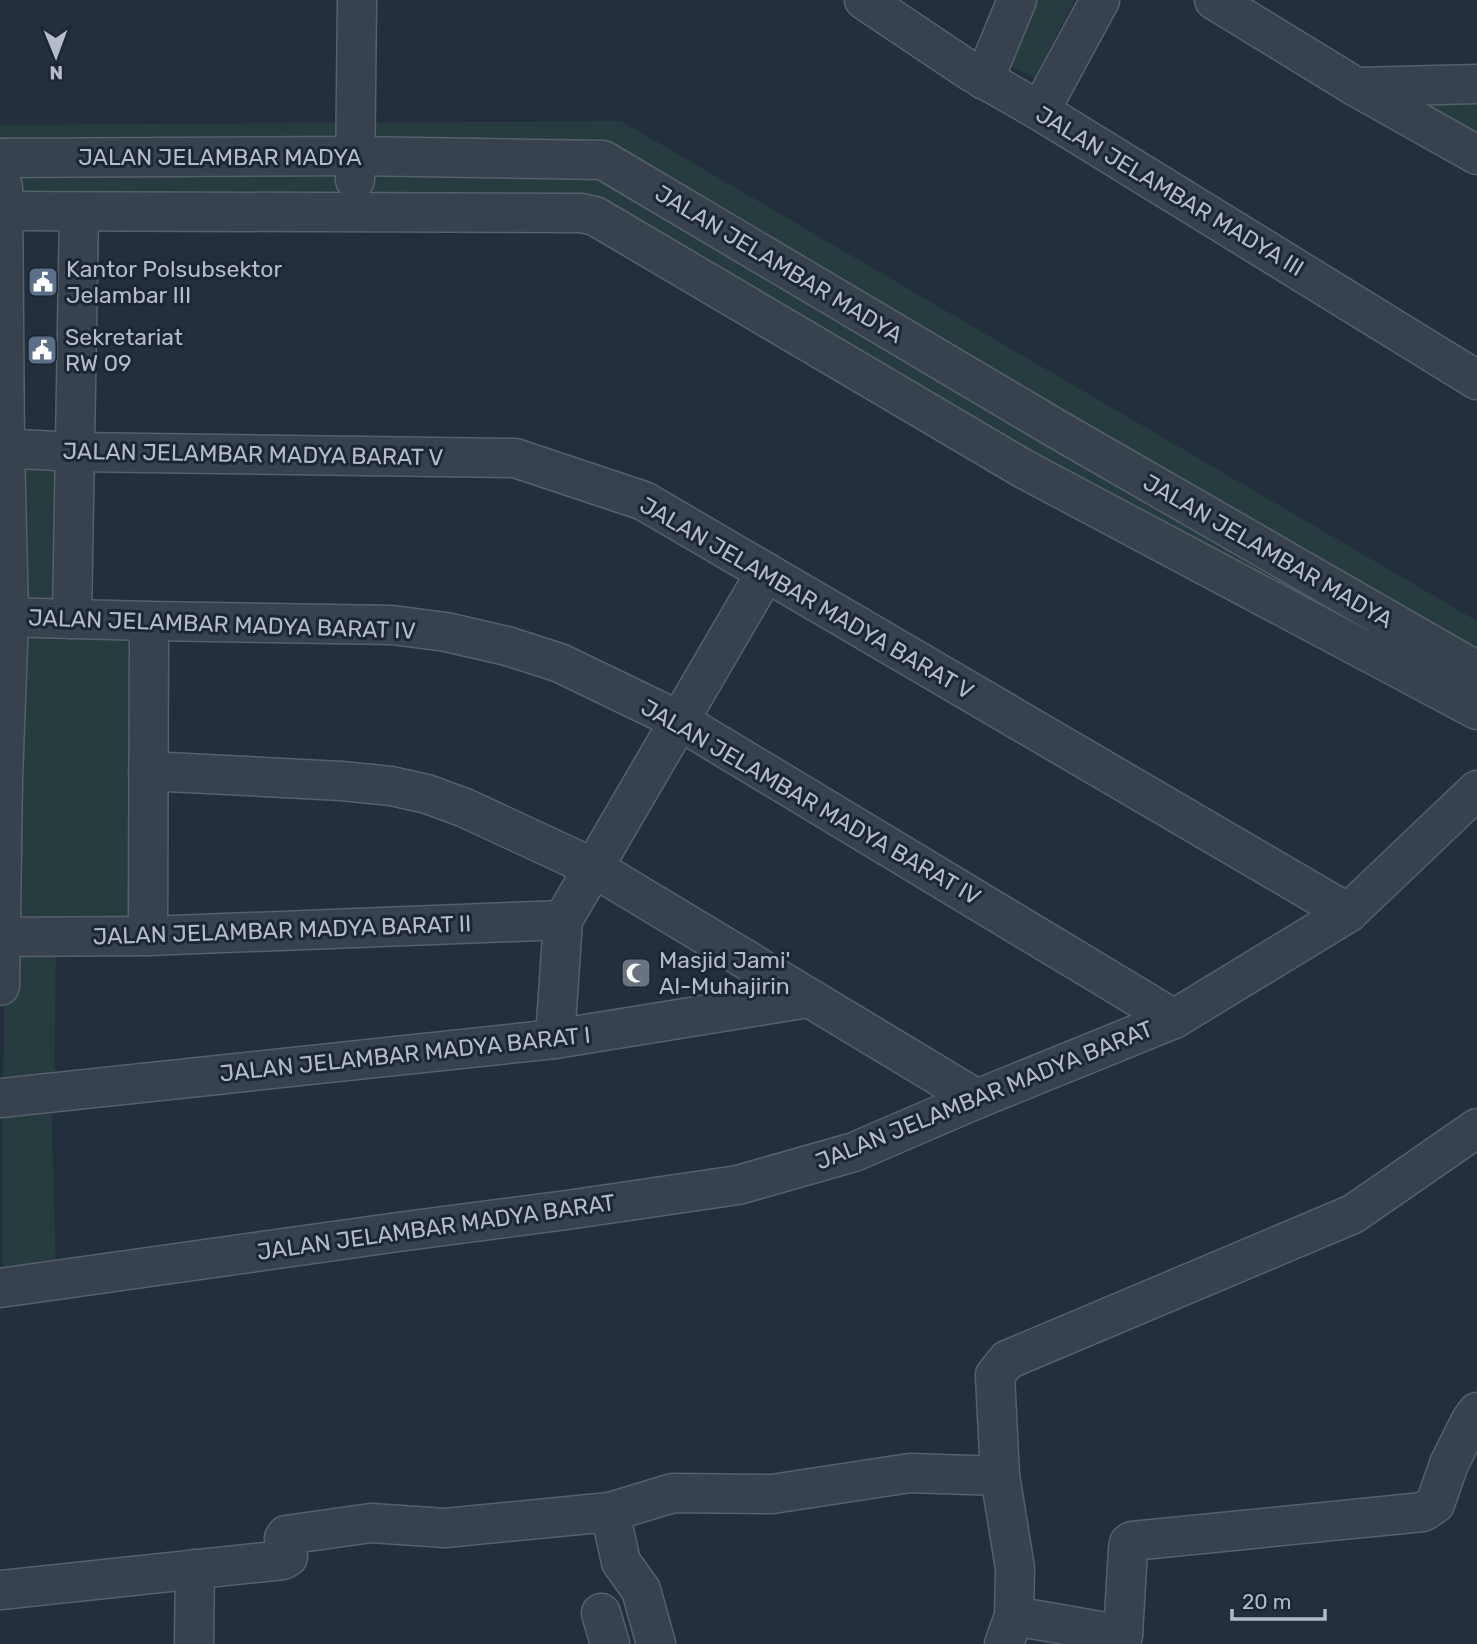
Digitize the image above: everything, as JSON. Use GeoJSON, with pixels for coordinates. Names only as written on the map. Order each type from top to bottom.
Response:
{"type":"FeatureCollection","features":[{"type":"Feature","properties":{"kind":"street"},"geometry":{"type":"LineString","coordinates":[[354,212],[357,0]]}},
{"type":"Feature","properties":{"kind":"street","name":"JALAN JELAMBAR MADYA III"},"geometry":{"type":"LineString","coordinates":[[864,0],[984,79],[1477,380]]}},
{"type":"Feature","properties":{"kind":"street"},"geometry":{"type":"LineString","coordinates":[[984,79],[1017,0]]}},
{"type":"Feature","properties":{"kind":"street"},"geometry":{"type":"LineString","coordinates":[[1040,111],[1100,0]]}},
{"type":"Feature","properties":{"kind":"street"},"geometry":{"type":"LineString","coordinates":[[1214,0],[1356,87],[1477,155]]}},
{"type":"Feature","properties":{"kind":"street"},"geometry":{"type":"LineString","coordinates":[[1356,87],[1477,84]]}},
{"type":"Feature","properties":{"kind":"street","name":"JALAN JELAMBAR MADYA"},"geometry":{"type":"LineString","coordinates":[[2,158],[355,156],[603,160],[1055,428],[1477,671]]}},
{"type":"Feature","properties":{"kind":"street"},"geometry":{"type":"LineString","coordinates":[[0,986],[5,617],[2,158]]}},
{"type":"Feature","properties":{"kind":"street","name":"JALAN JELAMBAR MADYA"},"geometry":{"type":"LineString","coordinates":[[1,211],[581,213],[595,216],[1024,469],[1477,710]]}},
{"type":"Feature","properties":{"kind":"street"},"geometry":{"type":"LineString","coordinates":[[72,619],[79,212]]}},
{"type":"Feature","properties":{"kind":"street"},"geometry":{"type":"LineString","coordinates":[[972,438],[1001,396]]}},
{"type":"Feature","properties":{"kind":"street"},"geometry":{"type":"LineString","coordinates":[[1024,469],[1055,428]]}},
{"type":"Feature","properties":{"kind":"street","name":"JALAN JELAMBAR MADYA BARAT V"},"geometry":{"type":"LineString","coordinates":[[3,448],[75,452],[515,458],[644,501],[1348,913]]}},
{"type":"Feature","properties":{"kind":"street"},"geometry":{"type":"LineString","coordinates":[[555,1039],[562,920],[766,572]]}},
{"type":"Feature","properties":{"kind":"street","name":"JALAN JELAMBAR MADYA BARAT IV"},"geometry":{"type":"LineString","coordinates":[[5,617],[392,625],[446,632],[507,646],[560,663],[678,720],[1174,1019]]}},
{"type":"Feature","properties":{"kind":"street"},"geometry":{"type":"LineString","coordinates":[[148,936],[149,621]]}},
{"type":"Feature","properties":{"kind":"street"},"geometry":{"type":"LineString","coordinates":[[148,771],[342,781],[409,789],[466,808],[594,868],[977,1099]]}},
{"type":"Feature","properties":{"kind":"street","name":"JALAN JELAMBAR MADYA BARAT"},"geometry":{"type":"LineString","coordinates":[[0,1288],[738,1185],[854,1152],[1174,1019],[1348,913],[1477,790]]}},
{"type":"Feature","properties":{"kind":"street","name":"JALAN JELAMBAR MADYA BARAT II"},"geometry":{"type":"LineString","coordinates":[[1,937],[148,936],[562,920]]}},
{"type":"Feature","properties":{"kind":"street","name":"JALAN JELAMBAR MADYA BARAT I"},"geometry":{"type":"LineString","coordinates":[[0,1098],[555,1039],[808,998]]}},
{"type":"Feature","properties":{"kind":"street"},"geometry":{"type":"LineString","coordinates":[[1475,1418],[1449,1464],[1435,1504],[1423,1512],[1132,1541],[1128,1549],[1122,1640],[1009,1630],[1014,1568],[1000,1476],[995,1375],[1007,1360],[1353,1214],[1477,1128]]}},
{"type":"Feature","properties":{"kind":"street"},"geometry":{"type":"LineString","coordinates":[[0,1590],[283,1560],[288,1557],[286,1535],[371,1523],[445,1528],[610,1512],[673,1493],[772,1494],[910,1473],[1000,1476]]}},
{"type":"Feature","properties":{"kind":"street"},"geometry":{"type":"LineString","coordinates":[[610,1512],[621,1562],[641,1590],[656,1644]]}},
{"type":"Feature","properties":{"kind":"street"},"geometry":{"type":"LineString","coordinates":[[194,1644],[195,1569]]}},
{"type":"Feature","properties":{"kind":"green space"},"geometry":{"type":"Polygon","coordinates":[[[1031,0],[1075,0],[1034,78],[1008,64],[1031,0]]]}},
{"type":"Feature","properties":{"kind":"green space"},"geometry":{"type":"Polygon","coordinates":[[[1477,102],[1477,138],[1415,103],[1477,102]]]}},
{"type":"Feature","properties":{"kind":"green space"},"geometry":{"type":"Polygon","coordinates":[[[621,121],[1477,621],[1477,728],[582,230],[0,215],[0,125],[621,121]]]}},
{"type":"Feature","properties":{"kind":"green space"},"geometry":{"type":"Polygon","coordinates":[[[8,452],[73,456],[70,619],[14,613],[8,452]]]}},
{"type":"Feature","properties":{"kind":"green space"},"geometry":{"type":"Polygon","coordinates":[[[146,628],[143,932],[4,934],[11,630],[146,628]]]}},
{"type":"Feature","properties":{"kind":"green space"},"geometry":{"type":"Polygon","coordinates":[[[5,941],[56,941],[54,1086],[3,1092],[5,941]]]}},
{"type":"Feature","properties":{"kind":"green space"},"geometry":{"type":"Polygon","coordinates":[[[51,1097],[56,1273],[3,1283],[2,1102],[51,1097]]]}},
{"type":"Feature","properties":{"kind":"place","name":"Kantor Polsubsektor Jelambar III"},"geometry":{"type":"Point","coordinates":[43,282]}},
{"type":"Feature","properties":{"kind":"place","name":"Sekretariat RW 09"},"geometry":{"type":"Point","coordinates":[42,350]}},
{"type":"Feature","properties":{"kind":"place","name":"Masjid Jami' Al-Muhajirin"},"geometry":{"type":"Point","coordinates":[636,973]}}]}
